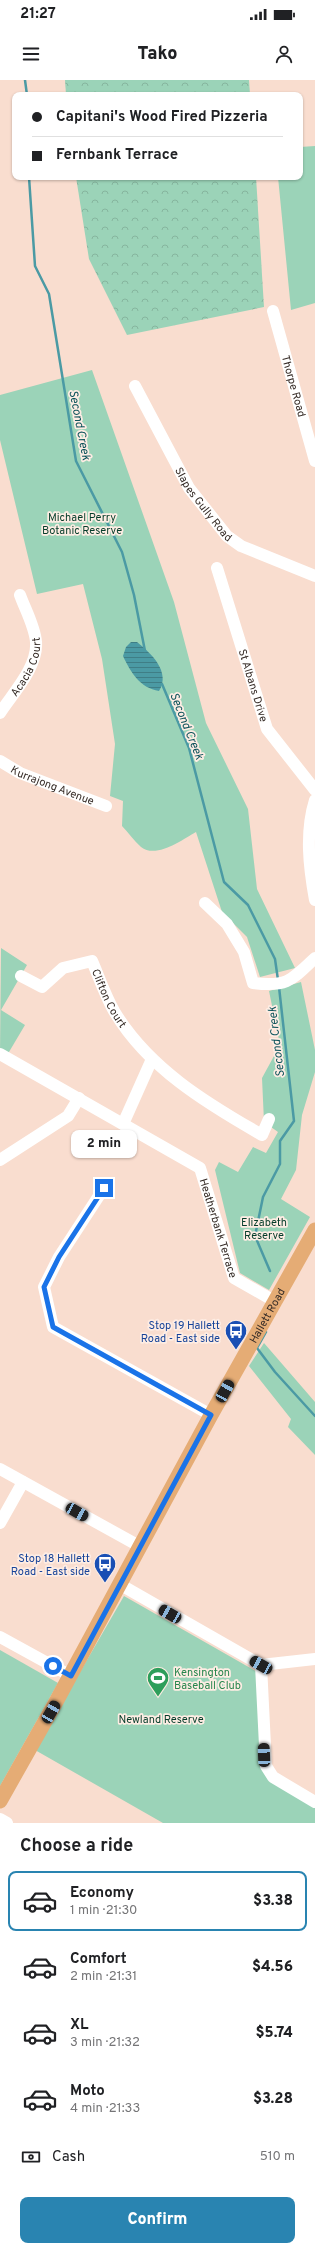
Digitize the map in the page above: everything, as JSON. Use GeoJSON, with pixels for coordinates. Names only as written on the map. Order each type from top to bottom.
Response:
{"type":"FeatureCollection","features":[{"type":"Feature","properties":{"kind":"main road","name":"Hallett Road"},"geometry":{"type":"LineString","coordinates":[[0,1801],[71,1676],[211,1415],[276,1302],[315,1230]]}},
{"type":"Feature","properties":{"kind":"street","name":"Thorpe Road"},"geometry":{"type":"LineString","coordinates":[[273,311],[315,461]]}},
{"type":"Feature","properties":{"kind":"street","name":"Slapes Gully Road"},"geometry":{"type":"LineString","coordinates":[[134,386],[188,488],[227,536],[241,546],[315,576]]}},
{"type":"Feature","properties":{"kind":"street","name":"St Albans Drive"},"geometry":{"type":"LineString","coordinates":[[217,568],[267,729],[315,790]]}},
{"type":"Feature","properties":{"kind":"street","name":"Acacia Court"},"geometry":{"type":"LineString","coordinates":[[0,713],[30,668],[36,653],[36,640],[20,595]]}},
{"type":"Feature","properties":{"kind":"street","name":"Kurrajong Avenue"},"geometry":{"type":"LineString","coordinates":[[0,761],[20,773],[106,806]]}},
{"type":"Feature","properties":{"kind":"street"},"geometry":{"type":"LineString","coordinates":[[315,800],[309,819],[310,876],[315,900]]}},
{"type":"Feature","properties":{"kind":"street"},"geometry":{"type":"LineString","coordinates":[[205,903],[227,924],[244,952],[253,982],[278,984],[293,978],[315,958]]}},
{"type":"Feature","properties":{"kind":"street","name":"Clifton Court"},"geometry":{"type":"LineString","coordinates":[[21,976],[42,986],[63,968],[92,961],[114,1011],[152,1060],[210,1105],[262,1135],[269,1119]]}},
{"type":"Feature","properties":{"kind":"street","name":"Heatherbank Terrace"},"geometry":{"type":"LineString","coordinates":[[0,1054],[200,1168],[234,1278],[276,1302]]}},
{"type":"Feature","properties":{"kind":"street"},"geometry":{"type":"LineString","coordinates":[[123,1124],[152,1060]]}},
{"type":"Feature","properties":{"kind":"street"},"geometry":{"type":"LineString","coordinates":[[0,1160],[68,1116],[79,1098]]}},
{"type":"Feature","properties":{"kind":"street"},"geometry":{"type":"LineString","coordinates":[[104,1188],[59,1257],[44,1287],[53,1327],[211,1415]]}},
{"type":"Feature","properties":{"kind":"street"},"geometry":{"type":"LineString","coordinates":[[0,1469],[141,1547]]}},
{"type":"Feature","properties":{"kind":"street"},"geometry":{"type":"LineString","coordinates":[[0,1523],[23,1482]]}},
{"type":"Feature","properties":{"kind":"street"},"geometry":{"type":"LineString","coordinates":[[121,1585],[261,1665],[315,1659]]}},
{"type":"Feature","properties":{"kind":"street"},"geometry":{"type":"LineString","coordinates":[[0,1638],[71,1676]]}},
{"type":"Feature","properties":{"kind":"street"},"geometry":{"type":"LineString","coordinates":[[261,1665],[266,1766],[273,1777],[315,1802]]}},
{"type":"Feature","properties":{"kind":"street"},"geometry":{"type":"LineString","coordinates":[[0,1819],[7,1823]]}},
{"type":"Feature","properties":{"kind":"green space"},"geometry":{"type":"Polygon","coordinates":[[[65,80],[249,80],[250,92],[66,92],[65,80]]]}},
{"type":"Feature","properties":{"kind":"green space"},"geometry":{"type":"Polygon","coordinates":[[[315,146],[315,303],[291,310],[278,180],[303,180],[303,147],[315,146]]]}},
{"type":"Feature","properties":{"kind":"green space"},"geometry":{"type":"Polygon","coordinates":[[[76,180],[256,180],[264,307],[127,335],[89,259],[76,180]]]}},
{"type":"Feature","properties":{"kind":"green space","name":"Michael Perry Botanic Reserve"},"geometry":{"type":"Polygon","coordinates":[[[92,370],[174,602],[206,723],[248,809],[257,889],[295,968],[260,977],[247,937],[222,912],[196,832],[169,847],[154,851],[141,847],[122,826],[123,801],[110,796],[115,744],[102,659],[83,584],[37,594],[0,440],[0,395],[92,370]]]}},
{"type":"Feature","properties":{"kind":"green space"},"geometry":{"type":"Polygon","coordinates":[[[1,948],[27,965],[1,1010],[25,1025],[6,1057],[0,1054],[1,948]]]}},
{"type":"Feature","properties":{"kind":"green space","name":"Elizabeth Reserve"},"geometry":{"type":"Polygon","coordinates":[[[301,982],[315,1050],[315,1072],[302,1115],[296,1170],[281,1199],[310,1217],[269,1290],[240,1273],[215,1170],[219,1162],[238,1172],[253,1147],[266,1153],[278,1132],[264,1122],[262,1078],[280,1045],[269,991],[301,982]]]}},
{"type":"Feature","properties":{"kind":"green space"},"geometry":{"type":"Polygon","coordinates":[[[264,1343],[315,1402],[315,1455],[288,1427],[291,1419],[249,1366],[264,1343]]]}},
{"type":"Feature","properties":{"kind":"green space","name":"Newland Reserve"},"geometry":{"type":"Polygon","coordinates":[[[124,1596],[259,1673],[260,1760],[315,1807],[315,1823],[163,1823],[35,1750],[124,1596]]]}},
{"type":"Feature","properties":{"kind":"green space"},"geometry":{"type":"Polygon","coordinates":[[[0,1650],[58,1683],[0,1786],[0,1650]]]}},
{"type":"Feature","properties":{"kind":"water"},"geometry":{"type":"Polygon","coordinates":[[[131,642],[137,642],[153,657],[158,664],[163,677],[159,691],[146,687],[137,679],[129,668],[123,656],[126,647],[131,642]]]}},
{"type":"Feature","properties":{"kind":"waterway","name":"Second Creek"},"geometry":{"type":"LineString","coordinates":[[25,80],[27,92]]}},
{"type":"Feature","properties":{"kind":"waterway","name":"Second Creek"},"geometry":{"type":"LineString","coordinates":[[29,180],[35,266],[49,294],[76,461],[122,552],[134,595],[145,651]]}},
{"type":"Feature","properties":{"kind":"waterway","name":"Second Creek"},"geometry":{"type":"LineString","coordinates":[[162,684],[189,748],[224,882],[248,905],[275,959],[278,980]]}},
{"type":"Feature","properties":{"kind":"waterway","name":"Second Creek"},"geometry":{"type":"LineString","coordinates":[[270,1271],[255,1236],[263,1197],[280,1164],[280,1141],[294,1121],[279,987]]}},
{"type":"Feature","properties":{"kind":"waterway","name":"Second Creek"},"geometry":{"type":"LineString","coordinates":[[266,1332],[257,1348],[275,1372],[315,1416]]}},
{"type":"Feature","properties":{"kind":"place","name":"Stop 19 Hallett Road - East side"},"geometry":{"type":"Point","coordinates":[236,1350]}},
{"type":"Feature","properties":{"kind":"place","name":"Stop 18 Hallett Road - East side"},"geometry":{"type":"Point","coordinates":[105,1584]}},
{"type":"Feature","properties":{"kind":"place","name":"Kensington Baseball Club"},"geometry":{"type":"Point","coordinates":[158,1698]}},
{"type":"Feature","properties":{"kind":"route"},"geometry":{"type":"LineString","coordinates":[[53,1666],[71,1676],[211,1415],[53,1327],[44,1287],[59,1257],[104,1188]]}}]}
